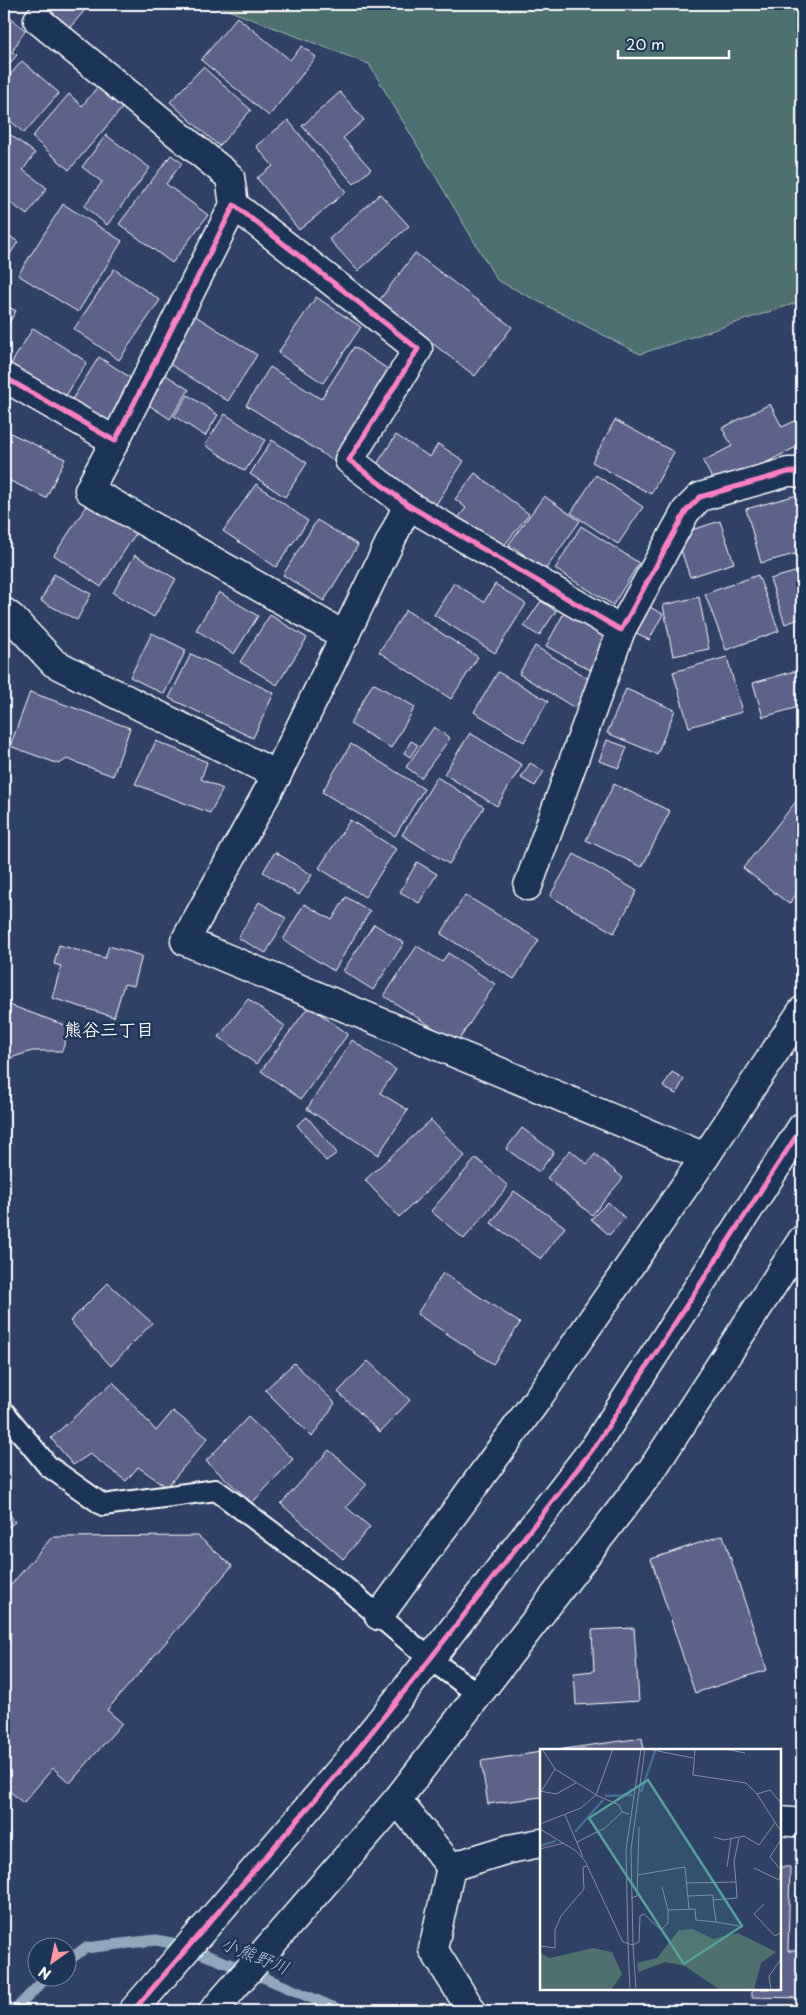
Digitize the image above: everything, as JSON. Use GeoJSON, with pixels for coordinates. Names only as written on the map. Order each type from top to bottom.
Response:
{"type":"FeatureCollection","features":[{"type":"Feature","properties":{"kind":"street"},"geometry":{"type":"LineString","coordinates":[[38,20],[230,177],[234,205],[89,490],[345,636]]}},
{"type":"Feature","properties":{"kind":"street"},"geometry":{"type":"LineString","coordinates":[[234,205],[418,348],[350,460],[408,504],[620,630]]}},
{"type":"Feature","properties":{"kind":"street"},"geometry":{"type":"LineString","coordinates":[[4,377],[114,441]]}},
{"type":"Feature","properties":{"kind":"street"},"geometry":{"type":"LineString","coordinates":[[528,886],[620,630],[686,511],[700,497],[788,472],[802,474]]}},
{"type":"Feature","properties":{"kind":"street"},"geometry":{"type":"LineString","coordinates":[[408,504],[277,775],[185,941],[705,1157]]}},
{"type":"Feature","properties":{"kind":"street"},"geometry":{"type":"LineString","coordinates":[[4,612],[12,618],[54,664],[277,775]]}},
{"type":"Feature","properties":{"kind":"street"},"geometry":{"type":"LineString","coordinates":[[379,1616],[536,1401],[705,1157],[802,1011]]}},
{"type":"Feature","properties":{"kind":"street"},"geometry":{"type":"LineString","coordinates":[[133,2011],[350,1759],[596,1445],[802,1127]]}},
{"type":"Feature","properties":{"kind":"street"},"geometry":{"type":"LineString","coordinates":[[213,2011],[397,1800],[653,1468],[802,1240]]}},
{"type":"Feature","properties":{"kind":"street"},"geometry":{"type":"LineString","coordinates":[[397,1800],[451,1867]]}},
{"type":"Feature","properties":{"kind":"street"},"geometry":{"type":"LineString","coordinates":[[781,1821],[802,1823]]}},
{"type":"Feature","properties":{"kind":"street"},"geometry":{"type":"LineString","coordinates":[[451,1867],[509,1849],[540,1843]]}},
{"type":"Feature","properties":{"kind":"street"},"geometry":{"type":"LineString","coordinates":[[451,1867],[433,1949],[472,2011]]}},
{"type":"Feature","properties":{"kind":"lane"},"geometry":{"type":"LineString","coordinates":[[4,1412],[48,1466],[103,1505],[216,1490],[341,1584],[430,1659],[478,1694]]}},
{"type":"Feature","properties":{"kind":"green space"},"geometry":{"type":"Polygon","coordinates":[[[212,4],[802,4],[802,301],[640,354],[497,280],[369,64],[212,4]]]}},
{"type":"Feature","properties":{"kind":"building"},"geometry":{"type":"Polygon","coordinates":[[[33,4],[90,4],[66,32],[33,4]]]}},
{"type":"Feature","properties":{"kind":"building"},"geometry":{"type":"Polygon","coordinates":[[[4,12],[25,30],[12,52],[17,55],[4,70],[4,12]]]}},
{"type":"Feature","properties":{"kind":"building"},"geometry":{"type":"Polygon","coordinates":[[[237,17],[290,60],[302,46],[316,57],[269,116],[201,60],[237,17]]]}},
{"type":"Feature","properties":{"kind":"building"},"geometry":{"type":"Polygon","coordinates":[[[22,61],[59,93],[24,133],[4,115],[4,82],[22,61]]]}},
{"type":"Feature","properties":{"kind":"building"},"geometry":{"type":"Polygon","coordinates":[[[203,67],[251,110],[219,146],[170,102],[203,67]]]}},
{"type":"Feature","properties":{"kind":"building"},"geometry":{"type":"Polygon","coordinates":[[[99,85],[124,106],[69,170],[32,137],[69,94],[82,106],[99,85]]]}},
{"type":"Feature","properties":{"kind":"building"},"geometry":{"type":"Polygon","coordinates":[[[340,92],[364,120],[343,138],[371,169],[354,184],[302,126],[340,92]]]}},
{"type":"Feature","properties":{"kind":"building"},"geometry":{"type":"Polygon","coordinates":[[[288,120],[346,192],[299,230],[257,178],[273,166],[256,146],[288,120]]]}},
{"type":"Feature","properties":{"kind":"building"},"geometry":{"type":"Polygon","coordinates":[[[4,130],[35,153],[23,170],[47,188],[27,215],[4,198],[4,130]]]}},
{"type":"Feature","properties":{"kind":"building"},"geometry":{"type":"Polygon","coordinates":[[[106,135],[150,168],[107,225],[84,206],[102,182],[82,167],[106,135]]]}},
{"type":"Feature","properties":{"kind":"building"},"geometry":{"type":"Polygon","coordinates":[[[171,155],[182,163],[166,184],[208,215],[172,263],[119,224],[171,155]]]}},
{"type":"Feature","properties":{"kind":"building"},"geometry":{"type":"Polygon","coordinates":[[[380,194],[409,226],[358,271],[329,239],[380,194]]]}},
{"type":"Feature","properties":{"kind":"building"},"geometry":{"type":"Polygon","coordinates":[[[63,204],[122,241],[78,312],[18,275],[63,204]]]}},
{"type":"Feature","properties":{"kind":"building"},"geometry":{"type":"Polygon","coordinates":[[[4,232],[18,242],[4,263],[4,232]]]}},
{"type":"Feature","properties":{"kind":"building"},"geometry":{"type":"Polygon","coordinates":[[[415,253],[512,327],[475,376],[378,302],[415,253]]]}},
{"type":"Feature","properties":{"kind":"building"},"geometry":{"type":"Polygon","coordinates":[[[114,269],[160,300],[119,360],[74,329],[114,269]]]}},
{"type":"Feature","properties":{"kind":"building"},"geometry":{"type":"Polygon","coordinates":[[[316,297],[361,327],[323,383],[278,353],[316,297]]]}},
{"type":"Feature","properties":{"kind":"building"},"geometry":{"type":"Polygon","coordinates":[[[4,304],[16,311],[4,331],[4,304]]]}},
{"type":"Feature","properties":{"kind":"building"},"geometry":{"type":"Polygon","coordinates":[[[194,315],[257,355],[228,401],[165,361],[194,315]]]}},
{"type":"Feature","properties":{"kind":"building"},"geometry":{"type":"Polygon","coordinates":[[[33,328],[87,362],[62,402],[8,369],[33,328]]]}},
{"type":"Feature","properties":{"kind":"building"},"geometry":{"type":"Polygon","coordinates":[[[354,347],[394,373],[337,463],[246,405],[270,367],[321,399],[354,347]]]}},
{"type":"Feature","properties":{"kind":"building"},"geometry":{"type":"Polygon","coordinates":[[[99,357],[134,380],[107,424],[71,401],[99,357]]]}},
{"type":"Feature","properties":{"kind":"building"},"geometry":{"type":"Polygon","coordinates":[[[166,375],[189,390],[170,419],[147,404],[166,375]]]}},
{"type":"Feature","properties":{"kind":"building"},"geometry":{"type":"Polygon","coordinates":[[[188,395],[218,415],[205,436],[174,416],[188,395]]]}},
{"type":"Feature","properties":{"kind":"building"},"geometry":{"type":"Polygon","coordinates":[[[770,404],[782,427],[795,421],[802,435],[802,444],[717,488],[703,461],[732,446],[722,428],[770,404]]]}},
{"type":"Feature","properties":{"kind":"building"},"geometry":{"type":"Polygon","coordinates":[[[225,414],[265,440],[245,471],[205,445],[225,414]]]}},
{"type":"Feature","properties":{"kind":"building"},"geometry":{"type":"Polygon","coordinates":[[[615,420],[674,452],[651,494],[592,462],[615,420]]]}},
{"type":"Feature","properties":{"kind":"building"},"geometry":{"type":"Polygon","coordinates":[[[4,430],[65,459],[46,498],[4,478],[4,430]]]}},
{"type":"Feature","properties":{"kind":"building"},"geometry":{"type":"Polygon","coordinates":[[[396,435],[430,457],[438,444],[464,461],[435,506],[375,467],[396,435]]]}},
{"type":"Feature","properties":{"kind":"building"},"geometry":{"type":"Polygon","coordinates":[[[272,440],[307,463],[285,497],[250,474],[272,440]]]}},
{"type":"Feature","properties":{"kind":"building"},"geometry":{"type":"Polygon","coordinates":[[[475,473],[529,514],[500,551],[457,519],[466,508],[455,499],[475,473]]]}},
{"type":"Feature","properties":{"kind":"building"},"geometry":{"type":"Polygon","coordinates":[[[596,475],[643,507],[618,544],[571,513],[596,475]]]}},
{"type":"Feature","properties":{"kind":"building"},"geometry":{"type":"Polygon","coordinates":[[[256,484],[308,521],[276,567],[223,531],[256,484]]]}},
{"type":"Feature","properties":{"kind":"building"},"geometry":{"type":"Polygon","coordinates":[[[801,494],[802,552],[761,563],[746,509],[801,494]]]}},
{"type":"Feature","properties":{"kind":"building"},"geometry":{"type":"Polygon","coordinates":[[[544,496],[580,521],[545,570],[509,544],[544,496]]]}},
{"type":"Feature","properties":{"kind":"building"},"geometry":{"type":"Polygon","coordinates":[[[92,498],[138,530],[101,587],[54,555],[92,498]]]}},
{"type":"Feature","properties":{"kind":"building"},"geometry":{"type":"Polygon","coordinates":[[[317,520],[358,545],[324,601],[283,575],[317,520]]]}},
{"type":"Feature","properties":{"kind":"building"},"geometry":{"type":"Polygon","coordinates":[[[720,521],[734,563],[690,577],[676,535],[720,521]]]}},
{"type":"Feature","properties":{"kind":"building"},"geometry":{"type":"Polygon","coordinates":[[[581,526],[639,563],[613,605],[555,569],[581,526]]]}},
{"type":"Feature","properties":{"kind":"building"},"geometry":{"type":"Polygon","coordinates":[[[135,555],[176,579],[154,617],[113,593],[135,555]]]}},
{"type":"Feature","properties":{"kind":"building"},"geometry":{"type":"Polygon","coordinates":[[[802,570],[802,618],[785,624],[770,579],[802,570]]]}},
{"type":"Feature","properties":{"kind":"building"},"geometry":{"type":"Polygon","coordinates":[[[54,574],[91,594],[77,620],[41,601],[54,574]]]}},
{"type":"Feature","properties":{"kind":"building"},"geometry":{"type":"Polygon","coordinates":[[[758,575],[779,631],[726,650],[705,594],[758,575]]]}},
{"type":"Feature","properties":{"kind":"building"},"geometry":{"type":"Polygon","coordinates":[[[454,583],[484,602],[495,584],[526,604],[495,653],[434,615],[454,583]]]}},
{"type":"Feature","properties":{"kind":"building"},"geometry":{"type":"Polygon","coordinates":[[[219,592],[258,616],[234,654],[196,630],[219,592]]]}},
{"type":"Feature","properties":{"kind":"building"},"geometry":{"type":"Polygon","coordinates":[[[699,597],[709,649],[673,656],[663,605],[699,597]]]}},
{"type":"Feature","properties":{"kind":"building"},"geometry":{"type":"Polygon","coordinates":[[[541,601],[556,611],[539,636],[524,626],[541,601]]]}},
{"type":"Feature","properties":{"kind":"building"},"geometry":{"type":"Polygon","coordinates":[[[644,604],[663,614],[649,640],[631,630],[644,604]]]}},
{"type":"Feature","properties":{"kind":"building"},"geometry":{"type":"Polygon","coordinates":[[[406,610],[478,657],[451,699],[379,652],[406,610]]]}},
{"type":"Feature","properties":{"kind":"building"},"geometry":{"type":"Polygon","coordinates":[[[564,613],[608,637],[590,670],[546,646],[564,613]]]}},
{"type":"Feature","properties":{"kind":"building"},"geometry":{"type":"Polygon","coordinates":[[[270,615],[307,638],[277,685],[240,662],[270,615]]]}},
{"type":"Feature","properties":{"kind":"building"},"geometry":{"type":"Polygon","coordinates":[[[152,633],[186,650],[164,694],[130,677],[152,633]]]}},
{"type":"Feature","properties":{"kind":"building"},"geometry":{"type":"Polygon","coordinates":[[[535,646],[592,681],[575,708],[519,674],[535,646]]]}},
{"type":"Feature","properties":{"kind":"building"},"geometry":{"type":"Polygon","coordinates":[[[191,654],[274,693],[253,738],[169,698],[191,654]]]}},
{"type":"Feature","properties":{"kind":"building"},"geometry":{"type":"Polygon","coordinates":[[[727,657],[742,712],[689,727],[673,672],[727,657]]]}},
{"type":"Feature","properties":{"kind":"building"},"geometry":{"type":"Polygon","coordinates":[[[802,669],[802,706],[763,717],[753,683],[802,669]]]}},
{"type":"Feature","properties":{"kind":"building"},"geometry":{"type":"Polygon","coordinates":[[[498,672],[548,701],[524,742],[474,712],[498,672]]]}},
{"type":"Feature","properties":{"kind":"building"},"geometry":{"type":"Polygon","coordinates":[[[373,683],[415,707],[391,748],[350,724],[373,683]]]}},
{"type":"Feature","properties":{"kind":"building"},"geometry":{"type":"Polygon","coordinates":[[[626,689],[675,710],[657,754],[607,733],[626,689]]]}},
{"type":"Feature","properties":{"kind":"building"},"geometry":{"type":"Polygon","coordinates":[[[30,692],[130,728],[113,776],[67,759],[59,764],[10,746],[30,692]]]}},
{"type":"Feature","properties":{"kind":"building"},"geometry":{"type":"Polygon","coordinates":[[[434,727],[450,738],[421,778],[406,767],[434,727]]]}},
{"type":"Feature","properties":{"kind":"building"},"geometry":{"type":"Polygon","coordinates":[[[470,733],[522,765],[497,806],[444,774],[470,733]]]}},
{"type":"Feature","properties":{"kind":"building"},"geometry":{"type":"Polygon","coordinates":[[[607,740],[627,747],[619,768],[599,761],[607,740]]]}},
{"type":"Feature","properties":{"kind":"building"},"geometry":{"type":"Polygon","coordinates":[[[156,741],[207,762],[201,779],[223,789],[210,813],[135,784],[156,741]]]}},
{"type":"Feature","properties":{"kind":"building"},"geometry":{"type":"Polygon","coordinates":[[[411,741],[418,745],[410,757],[404,753],[411,741]]]}},
{"type":"Feature","properties":{"kind":"building"},"geometry":{"type":"Polygon","coordinates":[[[351,744],[424,789],[395,836],[322,792],[351,744]]]}},
{"type":"Feature","properties":{"kind":"building"},"geometry":{"type":"Polygon","coordinates":[[[530,763],[544,771],[535,786],[521,778],[530,763]]]}},
{"type":"Feature","properties":{"kind":"building"},"geometry":{"type":"Polygon","coordinates":[[[437,777],[484,807],[449,864],[402,835],[437,777]]]}},
{"type":"Feature","properties":{"kind":"building"},"geometry":{"type":"Polygon","coordinates":[[[614,784],[670,811],[642,867],[586,840],[614,784]]]}},
{"type":"Feature","properties":{"kind":"building"},"geometry":{"type":"Polygon","coordinates":[[[802,794],[802,887],[789,904],[743,868],[802,794]]]}},
{"type":"Feature","properties":{"kind":"building"},"geometry":{"type":"Polygon","coordinates":[[[350,820],[396,849],[365,897],[319,868],[350,820]]]}},
{"type":"Feature","properties":{"kind":"building"},"geometry":{"type":"Polygon","coordinates":[[[275,852],[312,875],[299,895],[263,872],[275,852]]]}},
{"type":"Feature","properties":{"kind":"building"},"geometry":{"type":"Polygon","coordinates":[[[574,854],[637,891],[614,933],[550,896],[574,854]]]}},
{"type":"Feature","properties":{"kind":"building"},"geometry":{"type":"Polygon","coordinates":[[[417,862],[437,874],[419,903],[400,892],[417,862]]]}},
{"type":"Feature","properties":{"kind":"building"},"geometry":{"type":"Polygon","coordinates":[[[465,895],[539,940],[514,979],[441,934],[465,895]]]}},
{"type":"Feature","properties":{"kind":"building"},"geometry":{"type":"Polygon","coordinates":[[[346,897],[370,911],[334,971],[283,940],[304,904],[332,920],[346,897]]]}},
{"type":"Feature","properties":{"kind":"building"},"geometry":{"type":"Polygon","coordinates":[[[259,902],[286,918],[266,953],[238,938],[259,902]]]}},
{"type":"Feature","properties":{"kind":"building"},"geometry":{"type":"Polygon","coordinates":[[[374,924],[404,943],[373,990],[343,971],[374,924]]]}},
{"type":"Feature","properties":{"kind":"building"},"geometry":{"type":"Polygon","coordinates":[[[59,945],[105,958],[109,946],[142,956],[134,986],[124,984],[114,1017],[52,998],[61,966],[54,964],[59,945]]]}},
{"type":"Feature","properties":{"kind":"building"},"geometry":{"type":"Polygon","coordinates":[[[417,946],[442,962],[448,953],[495,984],[457,1043],[384,996],[417,946]]]}},
{"type":"Feature","properties":{"kind":"building"},"geometry":{"type":"Polygon","coordinates":[[[248,999],[285,1026],[256,1064],[219,1037],[248,999]]]}},
{"type":"Feature","properties":{"kind":"building"},"geometry":{"type":"Polygon","coordinates":[[[4,1003],[70,1027],[62,1051],[32,1051],[4,1060],[4,1003]]]}},
{"type":"Feature","properties":{"kind":"building"},"geometry":{"type":"Polygon","coordinates":[[[309,1006],[348,1034],[301,1099],[261,1071],[309,1006]]]}},
{"type":"Feature","properties":{"kind":"building"},"geometry":{"type":"Polygon","coordinates":[[[352,1040],[396,1070],[380,1093],[408,1110],[378,1155],[307,1109],[352,1040]]]}},
{"type":"Feature","properties":{"kind":"building"},"geometry":{"type":"Polygon","coordinates":[[[672,1072],[684,1079],[676,1094],[663,1087],[672,1072]]]}},
{"type":"Feature","properties":{"kind":"building"},"geometry":{"type":"Polygon","coordinates":[[[307,1117],[337,1153],[326,1161],[297,1125],[307,1117]]]}},
{"type":"Feature","properties":{"kind":"building"},"geometry":{"type":"Polygon","coordinates":[[[431,1120],[465,1156],[399,1217],[365,1180],[431,1120]]]}},
{"type":"Feature","properties":{"kind":"building"},"geometry":{"type":"Polygon","coordinates":[[[522,1128],[554,1152],[539,1172],[506,1149],[522,1128]]]}},
{"type":"Feature","properties":{"kind":"building"},"geometry":{"type":"Polygon","coordinates":[[[570,1150],[587,1164],[595,1154],[623,1178],[592,1215],[547,1178],[570,1150]]]}},
{"type":"Feature","properties":{"kind":"building"},"geometry":{"type":"Polygon","coordinates":[[[476,1158],[508,1186],[464,1239],[431,1211],[476,1158]]]}},
{"type":"Feature","properties":{"kind":"building"},"geometry":{"type":"Polygon","coordinates":[[[514,1191],[565,1227],[541,1259],[491,1223],[514,1191]]]}},
{"type":"Feature","properties":{"kind":"building"},"geometry":{"type":"Polygon","coordinates":[[[608,1202],[625,1218],[609,1235],[591,1219],[608,1202]]]}},
{"type":"Feature","properties":{"kind":"building"},"geometry":{"type":"Polygon","coordinates":[[[443,1273],[520,1323],[493,1364],[417,1314],[443,1273]]]}},
{"type":"Feature","properties":{"kind":"building"},"geometry":{"type":"Polygon","coordinates":[[[108,1283],[152,1323],[111,1366],[70,1321],[108,1283]]]}},
{"type":"Feature","properties":{"kind":"building"},"geometry":{"type":"Polygon","coordinates":[[[368,1361],[410,1400],[380,1432],[338,1392],[368,1361]]]}},
{"type":"Feature","properties":{"kind":"building"},"geometry":{"type":"Polygon","coordinates":[[[294,1363],[335,1403],[312,1437],[265,1390],[294,1363]]]}},
{"type":"Feature","properties":{"kind":"building"},"geometry":{"type":"Polygon","coordinates":[[[113,1382],[156,1431],[173,1411],[208,1438],[167,1487],[138,1467],[126,1481],[90,1454],[73,1465],[51,1438],[113,1382]]]}},
{"type":"Feature","properties":{"kind":"building"},"geometry":{"type":"Polygon","coordinates":[[[248,1417],[293,1459],[252,1503],[206,1461],[248,1417]]]}},
{"type":"Feature","properties":{"kind":"building"},"geometry":{"type":"Polygon","coordinates":[[[329,1450],[367,1484],[346,1507],[370,1527],[343,1559],[281,1504],[329,1450]]]}},
{"type":"Feature","properties":{"kind":"building"},"geometry":{"type":"Polygon","coordinates":[[[4,1506],[15,1522],[4,1530],[4,1506]]]}},
{"type":"Feature","properties":{"kind":"building"},"geometry":{"type":"Polygon","coordinates":[[[723,1535],[767,1670],[695,1693],[651,1559],[723,1535]]]}},
{"type":"Feature","properties":{"kind":"building"},"geometry":{"type":"Polygon","coordinates":[[[198,1536],[232,1566],[107,1710],[122,1723],[70,1783],[53,1768],[23,1803],[4,1786],[4,1593],[52,1537],[198,1536]]]}},
{"type":"Feature","properties":{"kind":"building"},"geometry":{"type":"Polygon","coordinates":[[[634,1628],[639,1701],[576,1705],[574,1673],[594,1671],[592,1630],[634,1628]]]}},
{"type":"Feature","properties":{"kind":"building"},"geometry":{"type":"Polygon","coordinates":[[[642,1738],[644,1749],[564,1749],[642,1738]]]}},
{"type":"Feature","properties":{"kind":"building"},"geometry":{"type":"Polygon","coordinates":[[[540,1752],[540,1797],[488,1804],[481,1761],[540,1752]]]}},
{"type":"Feature","properties":{"kind":"building"},"geometry":{"type":"Polygon","coordinates":[[[781,1867],[790,1867],[788,1951],[802,1951],[802,1998],[752,1997],[752,1990],[781,1990],[781,1867]]]}},
{"type":"Feature","properties":{"kind":"waterway","name":"小熊野川"},"geometry":{"type":"LineString","coordinates":[[78,1953],[85,1948],[156,1940],[177,1944],[265,1978],[342,2011]]}},
{"type":"Feature","properties":{"kind":"waterway","name":"小熊野川"},"geometry":{"type":"LineString","coordinates":[[14,2011],[36,1988]]}},
{"type":"Feature","properties":{"kind":"cycle path"},"geometry":{"type":"LineString","coordinates":[[4,377],[115,441],[234,205],[418,349],[349,460],[408,505],[621,630],[686,511],[700,497],[788,472],[802,474]]}},
{"type":"Feature","properties":{"kind":"cycle path"},"geometry":{"type":"LineString","coordinates":[[133,2011],[350,1759],[596,1445],[802,1127]]}},
{"type":"Feature","properties":{"kind":"district","name":"熊谷三丁目"},"geometry":{"type":"Point","coordinates":[109,1030]}}]}
